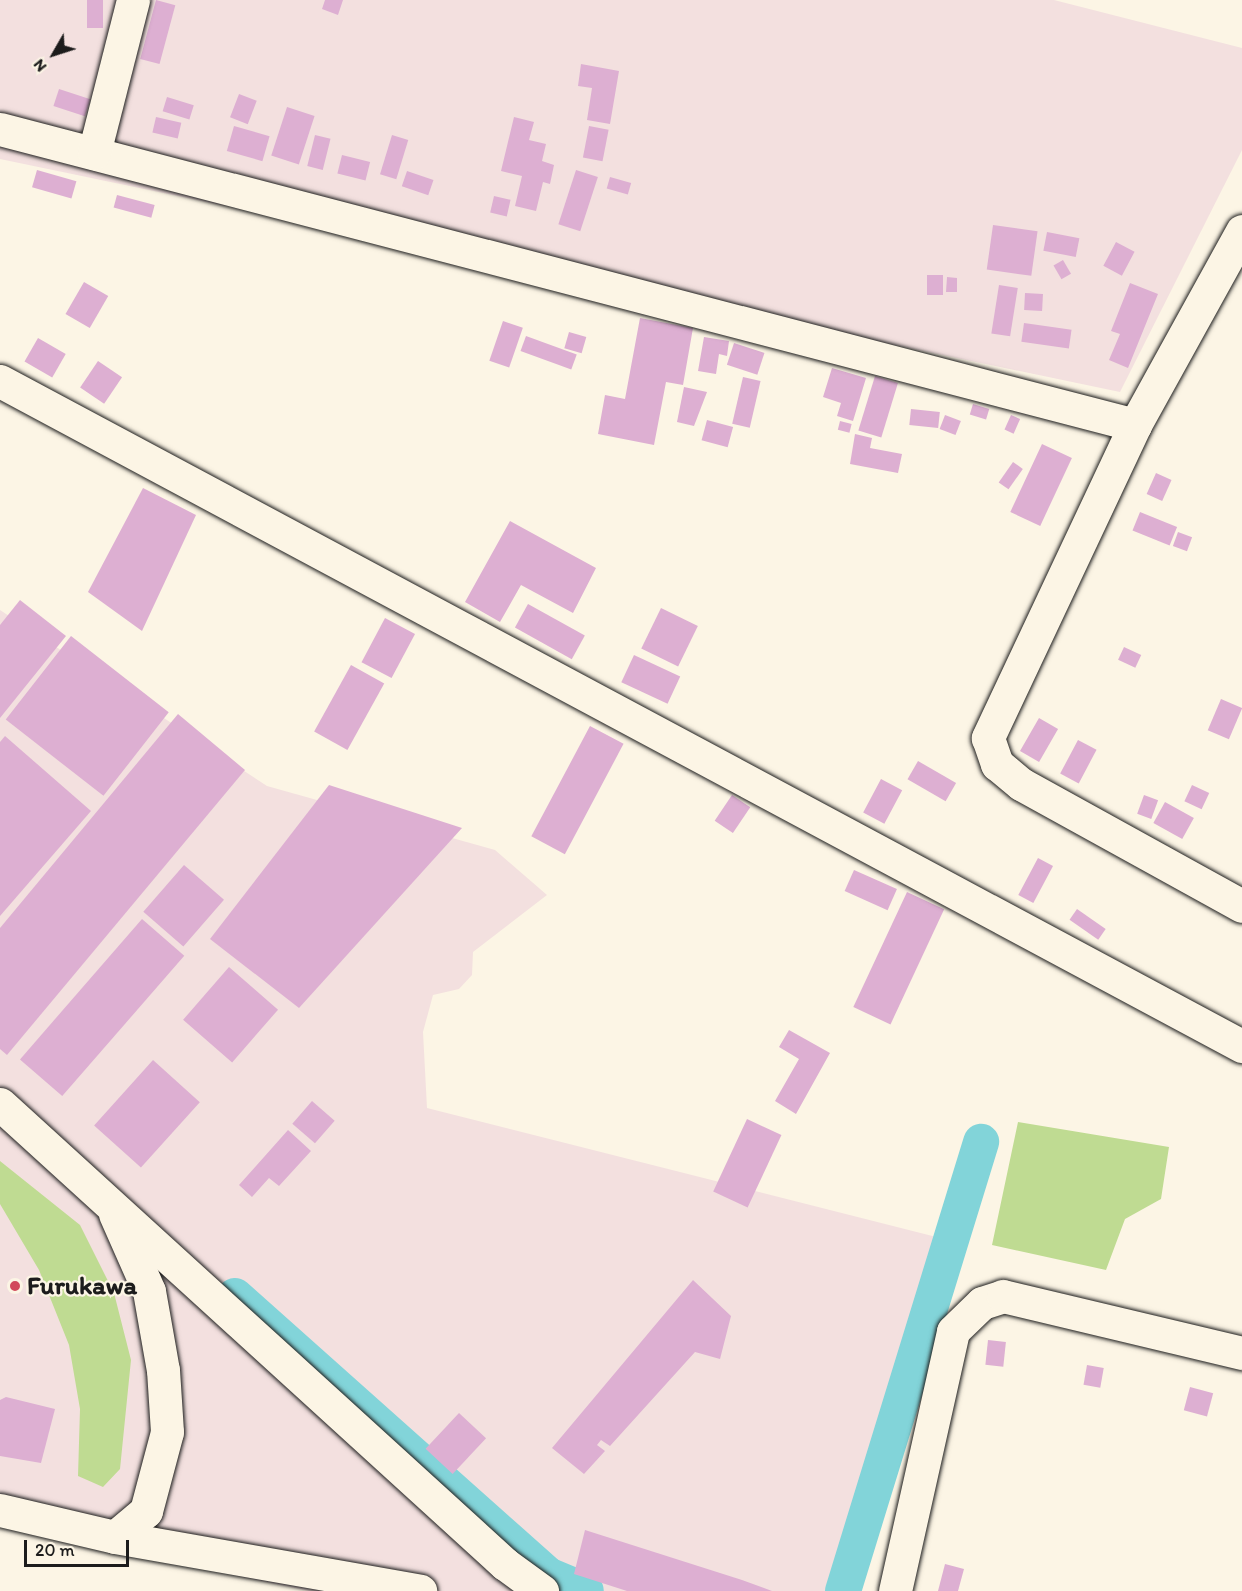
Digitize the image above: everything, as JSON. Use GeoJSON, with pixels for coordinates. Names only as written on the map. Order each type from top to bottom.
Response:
{"type":"FeatureCollection","features":[{"type":"Feature","properties":{"kind":"street"},"geometry":{"type":"LineString","coordinates":[[94,153],[133,0]]}},
{"type":"Feature","properties":{"kind":"street"},"geometry":{"type":"LineString","coordinates":[[0,129],[1135,425]]}},
{"type":"Feature","properties":{"kind":"street"},"geometry":{"type":"LineString","coordinates":[[1242,231],[1235,264],[1135,425],[988,738],[998,764],[1021,784],[1242,906]]}},
{"type":"Feature","properties":{"kind":"street"},"geometry":{"type":"LineString","coordinates":[[0,381],[1242,1046]]}},
{"type":"Feature","properties":{"kind":"street"},"geometry":{"type":"LineString","coordinates":[[0,1104],[542,1591]]}},
{"type":"Feature","properties":{"kind":"street"},"geometry":{"type":"LineString","coordinates":[[109,1201],[149,1291],[163,1370],[167,1432],[146,1511],[115,1537]]}},
{"type":"Feature","properties":{"kind":"street"},"geometry":{"type":"LineString","coordinates":[[895,1591],[953,1331],[982,1303],[1003,1296],[1242,1353]]}},
{"type":"Feature","properties":{"kind":"street"},"geometry":{"type":"LineString","coordinates":[[0,1510],[115,1537],[420,1591]]}},
{"type":"Feature","properties":{"kind":"shaded area"},"geometry":{"type":"Polygon","coordinates":[[[0,0],[1054,0],[1242,48],[1242,150],[1120,392],[0,159],[0,0]]]}},
{"type":"Feature","properties":{"kind":"shaded area"},"geometry":{"type":"Polygon","coordinates":[[[0,610],[267,786],[495,850],[547,895],[473,952],[472,975],[459,989],[433,995],[423,1032],[427,1108],[960,1243],[852,1591],[310,1591],[0,1527],[0,610]]]}},
{"type":"Feature","properties":{"kind":"green space"},"geometry":{"type":"Polygon","coordinates":[[[1018,1122],[1169,1147],[1161,1199],[1125,1219],[1106,1270],[992,1245],[1018,1122]]]}},
{"type":"Feature","properties":{"kind":"green space"},"geometry":{"type":"Polygon","coordinates":[[[0,1161],[80,1225],[114,1293],[131,1360],[120,1469],[103,1487],[78,1476],[80,1409],[69,1345],[39,1270],[0,1204],[0,1161]]]}},
{"type":"Feature","properties":{"kind":"building"},"geometry":{"type":"Polygon","coordinates":[[[87,0],[103,0],[103,28],[87,28],[87,0]]]}},
{"type":"Feature","properties":{"kind":"building"},"geometry":{"type":"Polygon","coordinates":[[[156,0],[175,5],[160,64],[140,59],[156,0]]]}},
{"type":"Feature","properties":{"kind":"building"},"geometry":{"type":"Polygon","coordinates":[[[325,0],[343,0],[338,15],[322,9],[325,0]]]}},
{"type":"Feature","properties":{"kind":"building"},"geometry":{"type":"Polygon","coordinates":[[[581,64],[619,71],[610,124],[587,120],[592,88],[578,86],[581,64]]]}},
{"type":"Feature","properties":{"kind":"building"},"geometry":{"type":"Polygon","coordinates":[[[59,89],[90,99],[85,116],[53,106],[59,89]]]}},
{"type":"Feature","properties":{"kind":"building"},"geometry":{"type":"Polygon","coordinates":[[[239,94],[257,101],[248,124],[230,117],[239,94]]]}},
{"type":"Feature","properties":{"kind":"building"},"geometry":{"type":"Polygon","coordinates":[[[167,97],[194,105],[189,120],[163,111],[167,97]]]}},
{"type":"Feature","properties":{"kind":"building"},"geometry":{"type":"Polygon","coordinates":[[[287,107],[315,116],[299,164],[271,156],[287,107]]]}},
{"type":"Feature","properties":{"kind":"building"},"geometry":{"type":"Polygon","coordinates":[[[156,117],[181,123],[178,138],[152,133],[156,117]]]}},
{"type":"Feature","properties":{"kind":"building"},"geometry":{"type":"Polygon","coordinates":[[[514,117],[534,122],[529,140],[546,144],[542,161],[554,165],[550,184],[543,182],[536,211],[515,206],[522,176],[501,171],[514,117]]]}},
{"type":"Feature","properties":{"kind":"building"},"geometry":{"type":"Polygon","coordinates":[[[234,126],[270,136],[262,161],[227,151],[234,126]]]}},
{"type":"Feature","properties":{"kind":"building"},"geometry":{"type":"Polygon","coordinates":[[[589,126],[609,130],[603,161],[583,157],[589,126]]]}},
{"type":"Feature","properties":{"kind":"building"},"geometry":{"type":"Polygon","coordinates":[[[315,135],[331,139],[323,170],[307,166],[315,135]]]}},
{"type":"Feature","properties":{"kind":"building"},"geometry":{"type":"Polygon","coordinates":[[[392,135],[408,140],[396,179],[380,174],[392,135]]]}},
{"type":"Feature","properties":{"kind":"building"},"geometry":{"type":"Polygon","coordinates":[[[342,155],[370,162],[366,180],[337,173],[342,155]]]}},
{"type":"Feature","properties":{"kind":"building"},"geometry":{"type":"Polygon","coordinates":[[[37,170],[76,181],[71,199],[32,187],[37,170]]]}},
{"type":"Feature","properties":{"kind":"building"},"geometry":{"type":"Polygon","coordinates":[[[576,170],[598,177],[580,231],[558,224],[576,170]]]}},
{"type":"Feature","properties":{"kind":"building"},"geometry":{"type":"Polygon","coordinates":[[[407,171],[433,180],[428,195],[402,186],[407,171]]]}},
{"type":"Feature","properties":{"kind":"building"},"geometry":{"type":"Polygon","coordinates":[[[610,177],[631,183],[628,195],[607,189],[610,177]]]}},
{"type":"Feature","properties":{"kind":"building"},"geometry":{"type":"Polygon","coordinates":[[[117,195],[155,205],[151,218],[114,208],[117,195]]]}},
{"type":"Feature","properties":{"kind":"building"},"geometry":{"type":"Polygon","coordinates":[[[494,196],[511,200],[507,216],[490,213],[494,196]]]}},
{"type":"Feature","properties":{"kind":"building"},"geometry":{"type":"Polygon","coordinates":[[[993,225],[1038,231],[1031,276],[987,270],[993,225]]]}},
{"type":"Feature","properties":{"kind":"building"},"geometry":{"type":"Polygon","coordinates":[[[1047,232],[1079,238],[1076,257],[1043,251],[1047,232]]]}},
{"type":"Feature","properties":{"kind":"building"},"geometry":{"type":"Polygon","coordinates":[[[1116,242],[1135,252],[1122,276],[1103,266],[1116,242]]]}},
{"type":"Feature","properties":{"kind":"building"},"geometry":{"type":"Polygon","coordinates":[[[1063,260],[1071,274],[1061,279],[1053,266],[1063,260]]]}},
{"type":"Feature","properties":{"kind":"building"},"geometry":{"type":"Polygon","coordinates":[[[927,275],[943,275],[943,295],[927,295],[927,275]]]}},
{"type":"Feature","properties":{"kind":"building"},"geometry":{"type":"Polygon","coordinates":[[[947,277],[957,278],[957,292],[946,292],[947,277]]]}},
{"type":"Feature","properties":{"kind":"building"},"geometry":{"type":"Polygon","coordinates":[[[84,282],[108,296],[90,328],[66,314],[84,282]]]}},
{"type":"Feature","properties":{"kind":"building"},"geometry":{"type":"Polygon","coordinates":[[[1130,283],[1158,294],[1128,368],[1109,360],[1120,334],[1111,331],[1130,283]]]}},
{"type":"Feature","properties":{"kind":"building"},"geometry":{"type":"Polygon","coordinates":[[[999,285],[1018,288],[1010,336],[991,333],[999,285]]]}},
{"type":"Feature","properties":{"kind":"building"},"geometry":{"type":"Polygon","coordinates":[[[1025,293],[1043,294],[1042,311],[1024,310],[1025,293]]]}},
{"type":"Feature","properties":{"kind":"building"},"geometry":{"type":"Polygon","coordinates":[[[640,318],[693,328],[683,385],[666,382],[654,445],[598,434],[605,395],[625,399],[640,318]]]}},
{"type":"Feature","properties":{"kind":"building"},"geometry":{"type":"Polygon","coordinates":[[[503,321],[523,328],[509,368],[489,361],[503,321]]]}},
{"type":"Feature","properties":{"kind":"building"},"geometry":{"type":"Polygon","coordinates":[[[1024,323],[1072,330],[1069,348],[1021,342],[1024,323]]]}},
{"type":"Feature","properties":{"kind":"building"},"geometry":{"type":"Polygon","coordinates":[[[569,332],[586,337],[582,353],[564,348],[569,332]]]}},
{"type":"Feature","properties":{"kind":"building"},"geometry":{"type":"Polygon","coordinates":[[[526,336],[577,354],[571,370],[521,351],[526,336]]]}},
{"type":"Feature","properties":{"kind":"building"},"geometry":{"type":"Polygon","coordinates":[[[704,337],[729,341],[727,356],[719,354],[716,374],[698,371],[704,337]]]}},
{"type":"Feature","properties":{"kind":"building"},"geometry":{"type":"Polygon","coordinates":[[[38,338],[66,354],[52,377],[24,361],[38,338]]]}},
{"type":"Feature","properties":{"kind":"building"},"geometry":{"type":"Polygon","coordinates":[[[734,343],[764,353],[757,375],[727,365],[734,343]]]}},
{"type":"Feature","properties":{"kind":"building"},"geometry":{"type":"Polygon","coordinates":[[[98,361],[122,377],[104,404],[80,388],[98,361]]]}},
{"type":"Feature","properties":{"kind":"building"},"geometry":{"type":"Polygon","coordinates":[[[832,368],[866,378],[853,421],[837,416],[841,403],[823,397],[832,368]]]}},
{"type":"Feature","properties":{"kind":"building"},"geometry":{"type":"Polygon","coordinates":[[[875,376],[898,383],[881,438],[858,431],[875,376]]]}},
{"type":"Feature","properties":{"kind":"building"},"geometry":{"type":"Polygon","coordinates":[[[743,377],[761,381],[750,428],[732,424],[743,377]]]}},
{"type":"Feature","properties":{"kind":"building"},"geometry":{"type":"Polygon","coordinates":[[[684,387],[707,392],[694,426],[677,422],[684,387]]]}},
{"type":"Feature","properties":{"kind":"building"},"geometry":{"type":"Polygon","coordinates":[[[973,404],[989,409],[986,419],[970,415],[973,404]]]}},
{"type":"Feature","properties":{"kind":"building"},"geometry":{"type":"Polygon","coordinates":[[[911,409],[940,412],[938,428],[909,425],[911,409]]]}},
{"type":"Feature","properties":{"kind":"building"},"geometry":{"type":"Polygon","coordinates":[[[945,415],[961,421],[955,435],[940,429],[945,415]]]}},
{"type":"Feature","properties":{"kind":"building"},"geometry":{"type":"Polygon","coordinates":[[[1011,415],[1020,419],[1014,434],[1004,430],[1011,415]]]}},
{"type":"Feature","properties":{"kind":"building"},"geometry":{"type":"Polygon","coordinates":[[[707,420],[733,427],[728,447],[702,440],[707,420]]]}},
{"type":"Feature","properties":{"kind":"building"},"geometry":{"type":"Polygon","coordinates":[[[840,421],[852,424],[849,433],[838,430],[840,421]]]}},
{"type":"Feature","properties":{"kind":"building"},"geometry":{"type":"Polygon","coordinates":[[[855,434],[872,438],[870,448],[902,454],[898,473],[850,464],[855,434]]]}},
{"type":"Feature","properties":{"kind":"building"},"geometry":{"type":"Polygon","coordinates":[[[1042,444],[1072,458],[1040,526],[1010,512],[1042,444]]]}},
{"type":"Feature","properties":{"kind":"building"},"geometry":{"type":"Polygon","coordinates":[[[1013,462],[1023,469],[1008,489],[999,482],[1013,462]]]}},
{"type":"Feature","properties":{"kind":"building"},"geometry":{"type":"Polygon","coordinates":[[[1156,473],[1172,480],[1162,501],[1147,494],[1156,473]]]}},
{"type":"Feature","properties":{"kind":"building"},"geometry":{"type":"Polygon","coordinates":[[[143,488],[196,515],[142,631],[88,592],[143,488]]]}},
{"type":"Feature","properties":{"kind":"building"},"geometry":{"type":"Polygon","coordinates":[[[1140,512],[1177,527],[1170,546],[1133,531],[1140,512]]]}},
{"type":"Feature","properties":{"kind":"building"},"geometry":{"type":"Polygon","coordinates":[[[510,521],[596,568],[573,613],[521,585],[500,622],[465,602],[510,521]]]}},
{"type":"Feature","properties":{"kind":"building"},"geometry":{"type":"Polygon","coordinates":[[[1178,532],[1192,537],[1187,551],[1173,546],[1178,532]]]}},
{"type":"Feature","properties":{"kind":"building"},"geometry":{"type":"Polygon","coordinates":[[[20,600],[66,636],[0,718],[0,625],[20,600]]]}},
{"type":"Feature","properties":{"kind":"building"},"geometry":{"type":"Polygon","coordinates":[[[528,604],[585,636],[572,659],[515,628],[528,604]]]}},
{"type":"Feature","properties":{"kind":"building"},"geometry":{"type":"Polygon","coordinates":[[[661,608],[698,626],[678,666],[641,648],[661,608]]]}},
{"type":"Feature","properties":{"kind":"building"},"geometry":{"type":"Polygon","coordinates":[[[385,618],[415,634],[392,678],[362,662],[385,618]]]}},
{"type":"Feature","properties":{"kind":"building"},"geometry":{"type":"Polygon","coordinates":[[[71,636],[169,712],[103,796],[6,720],[71,636]]]}},
{"type":"Feature","properties":{"kind":"building"},"geometry":{"type":"Polygon","coordinates":[[[1124,647],[1141,655],[1135,668],[1118,660],[1124,647]]]}},
{"type":"Feature","properties":{"kind":"building"},"geometry":{"type":"Polygon","coordinates":[[[634,655],[680,677],[668,704],[621,682],[634,655]]]}},
{"type":"Feature","properties":{"kind":"building"},"geometry":{"type":"Polygon","coordinates":[[[351,665],[384,683],[347,750],[314,731],[351,665]]]}},
{"type":"Feature","properties":{"kind":"building"},"geometry":{"type":"Polygon","coordinates":[[[1221,699],[1242,708],[1229,739],[1208,730],[1221,699]]]}},
{"type":"Feature","properties":{"kind":"building"},"geometry":{"type":"Polygon","coordinates":[[[178,714],[245,770],[7,1055],[0,1049],[0,928],[178,714]]]}},
{"type":"Feature","properties":{"kind":"building"},"geometry":{"type":"Polygon","coordinates":[[[1039,718],[1058,729],[1039,762],[1020,751],[1039,718]]]}},
{"type":"Feature","properties":{"kind":"building"},"geometry":{"type":"Polygon","coordinates":[[[590,726],[624,744],[565,854],[531,836],[590,726]]]}},
{"type":"Feature","properties":{"kind":"building"},"geometry":{"type":"Polygon","coordinates":[[[5,736],[91,811],[0,916],[0,742],[5,736]]]}},
{"type":"Feature","properties":{"kind":"building"},"geometry":{"type":"Polygon","coordinates":[[[1078,740],[1097,750],[1079,783],[1060,774],[1078,740]]]}},
{"type":"Feature","properties":{"kind":"building"},"geometry":{"type":"Polygon","coordinates":[[[918,761],[956,783],[946,801],[908,779],[918,761]]]}},
{"type":"Feature","properties":{"kind":"building"},"geometry":{"type":"Polygon","coordinates":[[[881,779],[902,790],[884,824],[863,813],[881,779]]]}},
{"type":"Feature","properties":{"kind":"building"},"geometry":{"type":"Polygon","coordinates":[[[329,785],[462,828],[299,1008],[210,939],[329,785]]]}},
{"type":"Feature","properties":{"kind":"building"},"geometry":{"type":"Polygon","coordinates":[[[1192,785],[1209,793],[1202,809],[1184,801],[1192,785]]]}},
{"type":"Feature","properties":{"kind":"building"},"geometry":{"type":"Polygon","coordinates":[[[732,795],[750,807],[733,833],[715,821],[732,795]]]}},
{"type":"Feature","properties":{"kind":"building"},"geometry":{"type":"Polygon","coordinates":[[[1144,795],[1158,800],[1151,819],[1137,814],[1144,795]]]}},
{"type":"Feature","properties":{"kind":"building"},"geometry":{"type":"Polygon","coordinates":[[[1165,802],[1194,818],[1182,839],[1153,823],[1165,802]]]}},
{"type":"Feature","properties":{"kind":"building"},"geometry":{"type":"Polygon","coordinates":[[[1038,858],[1053,866],[1033,903],[1018,895],[1038,858]]]}},
{"type":"Feature","properties":{"kind":"building"},"geometry":{"type":"Polygon","coordinates":[[[184,865],[224,900],[183,947],[143,912],[184,865]]]}},
{"type":"Feature","properties":{"kind":"building"},"geometry":{"type":"Polygon","coordinates":[[[854,870],[897,889],[888,910],[845,891],[854,870]]]}},
{"type":"Feature","properties":{"kind":"building"},"geometry":{"type":"Polygon","coordinates":[[[907,892],[944,909],[890,1024],[853,1007],[907,892]]]}},
{"type":"Feature","properties":{"kind":"building"},"geometry":{"type":"Polygon","coordinates":[[[1077,909],[1106,929],[1098,940],[1070,920],[1077,909]]]}},
{"type":"Feature","properties":{"kind":"building"},"geometry":{"type":"Polygon","coordinates":[[[142,919],[184,956],[62,1096],[20,1059],[142,919]]]}},
{"type":"Feature","properties":{"kind":"building"},"geometry":{"type":"Polygon","coordinates":[[[229,967],[278,1010],[232,1062],[183,1020],[229,967]]]}},
{"type":"Feature","properties":{"kind":"building"},"geometry":{"type":"Polygon","coordinates":[[[789,1030],[830,1053],[796,1114],[775,1101],[799,1059],[779,1047],[789,1030]]]}},
{"type":"Feature","properties":{"kind":"building"},"geometry":{"type":"Polygon","coordinates":[[[153,1060],[200,1102],[141,1168],[94,1125],[153,1060]]]}},
{"type":"Feature","properties":{"kind":"building"},"geometry":{"type":"Polygon","coordinates":[[[312,1101],[335,1121],[315,1143],[292,1124],[312,1101]]]}},
{"type":"Feature","properties":{"kind":"building"},"geometry":{"type":"Polygon","coordinates":[[[747,1119],[781,1135],[748,1208],[713,1192],[747,1119]]]}},
{"type":"Feature","properties":{"kind":"building"},"geometry":{"type":"Polygon","coordinates":[[[288,1130],[311,1151],[279,1186],[269,1178],[252,1197],[239,1185],[288,1130]]]}},
{"type":"Feature","properties":{"kind":"building"},"geometry":{"type":"Polygon","coordinates":[[[693,1280],[731,1316],[720,1359],[695,1352],[610,1446],[601,1440],[597,1445],[605,1451],[584,1474],[552,1448],[693,1280]]]}},
{"type":"Feature","properties":{"kind":"building"},"geometry":{"type":"Polygon","coordinates":[[[988,1340],[1006,1342],[1003,1367],[985,1365],[988,1340]]]}},
{"type":"Feature","properties":{"kind":"building"},"geometry":{"type":"Polygon","coordinates":[[[1087,1365],[1104,1368],[1100,1388],[1084,1385],[1087,1365]]]}},
{"type":"Feature","properties":{"kind":"building"},"geometry":{"type":"Polygon","coordinates":[[[1190,1387],[1213,1393],[1207,1416],[1184,1410],[1190,1387]]]}},
{"type":"Feature","properties":{"kind":"building"},"geometry":{"type":"Polygon","coordinates":[[[6,1397],[55,1409],[41,1463],[0,1456],[0,1400],[6,1397]]]}},
{"type":"Feature","properties":{"kind":"building"},"geometry":{"type":"Polygon","coordinates":[[[459,1413],[486,1438],[453,1474],[426,1449],[459,1413]]]}},
{"type":"Feature","properties":{"kind":"building"},"geometry":{"type":"Polygon","coordinates":[[[585,1530],[772,1591],[627,1591],[574,1574],[585,1530]]]}},
{"type":"Feature","properties":{"kind":"building"},"geometry":{"type":"Polygon","coordinates":[[[945,1564],[964,1569],[958,1591],[938,1591],[945,1564]]]}},
{"type":"Feature","properties":{"kind":"waterway"},"geometry":{"type":"LineString","coordinates":[[843,1591],[981,1142]]}},
{"type":"Feature","properties":{"kind":"waterway"},"geometry":{"type":"LineString","coordinates":[[235,1296],[548,1575],[586,1591]]}},
{"type":"Feature","properties":{"kind":"place","name":"Furukawa"},"geometry":{"type":"Point","coordinates":[15,1286]}}]}
